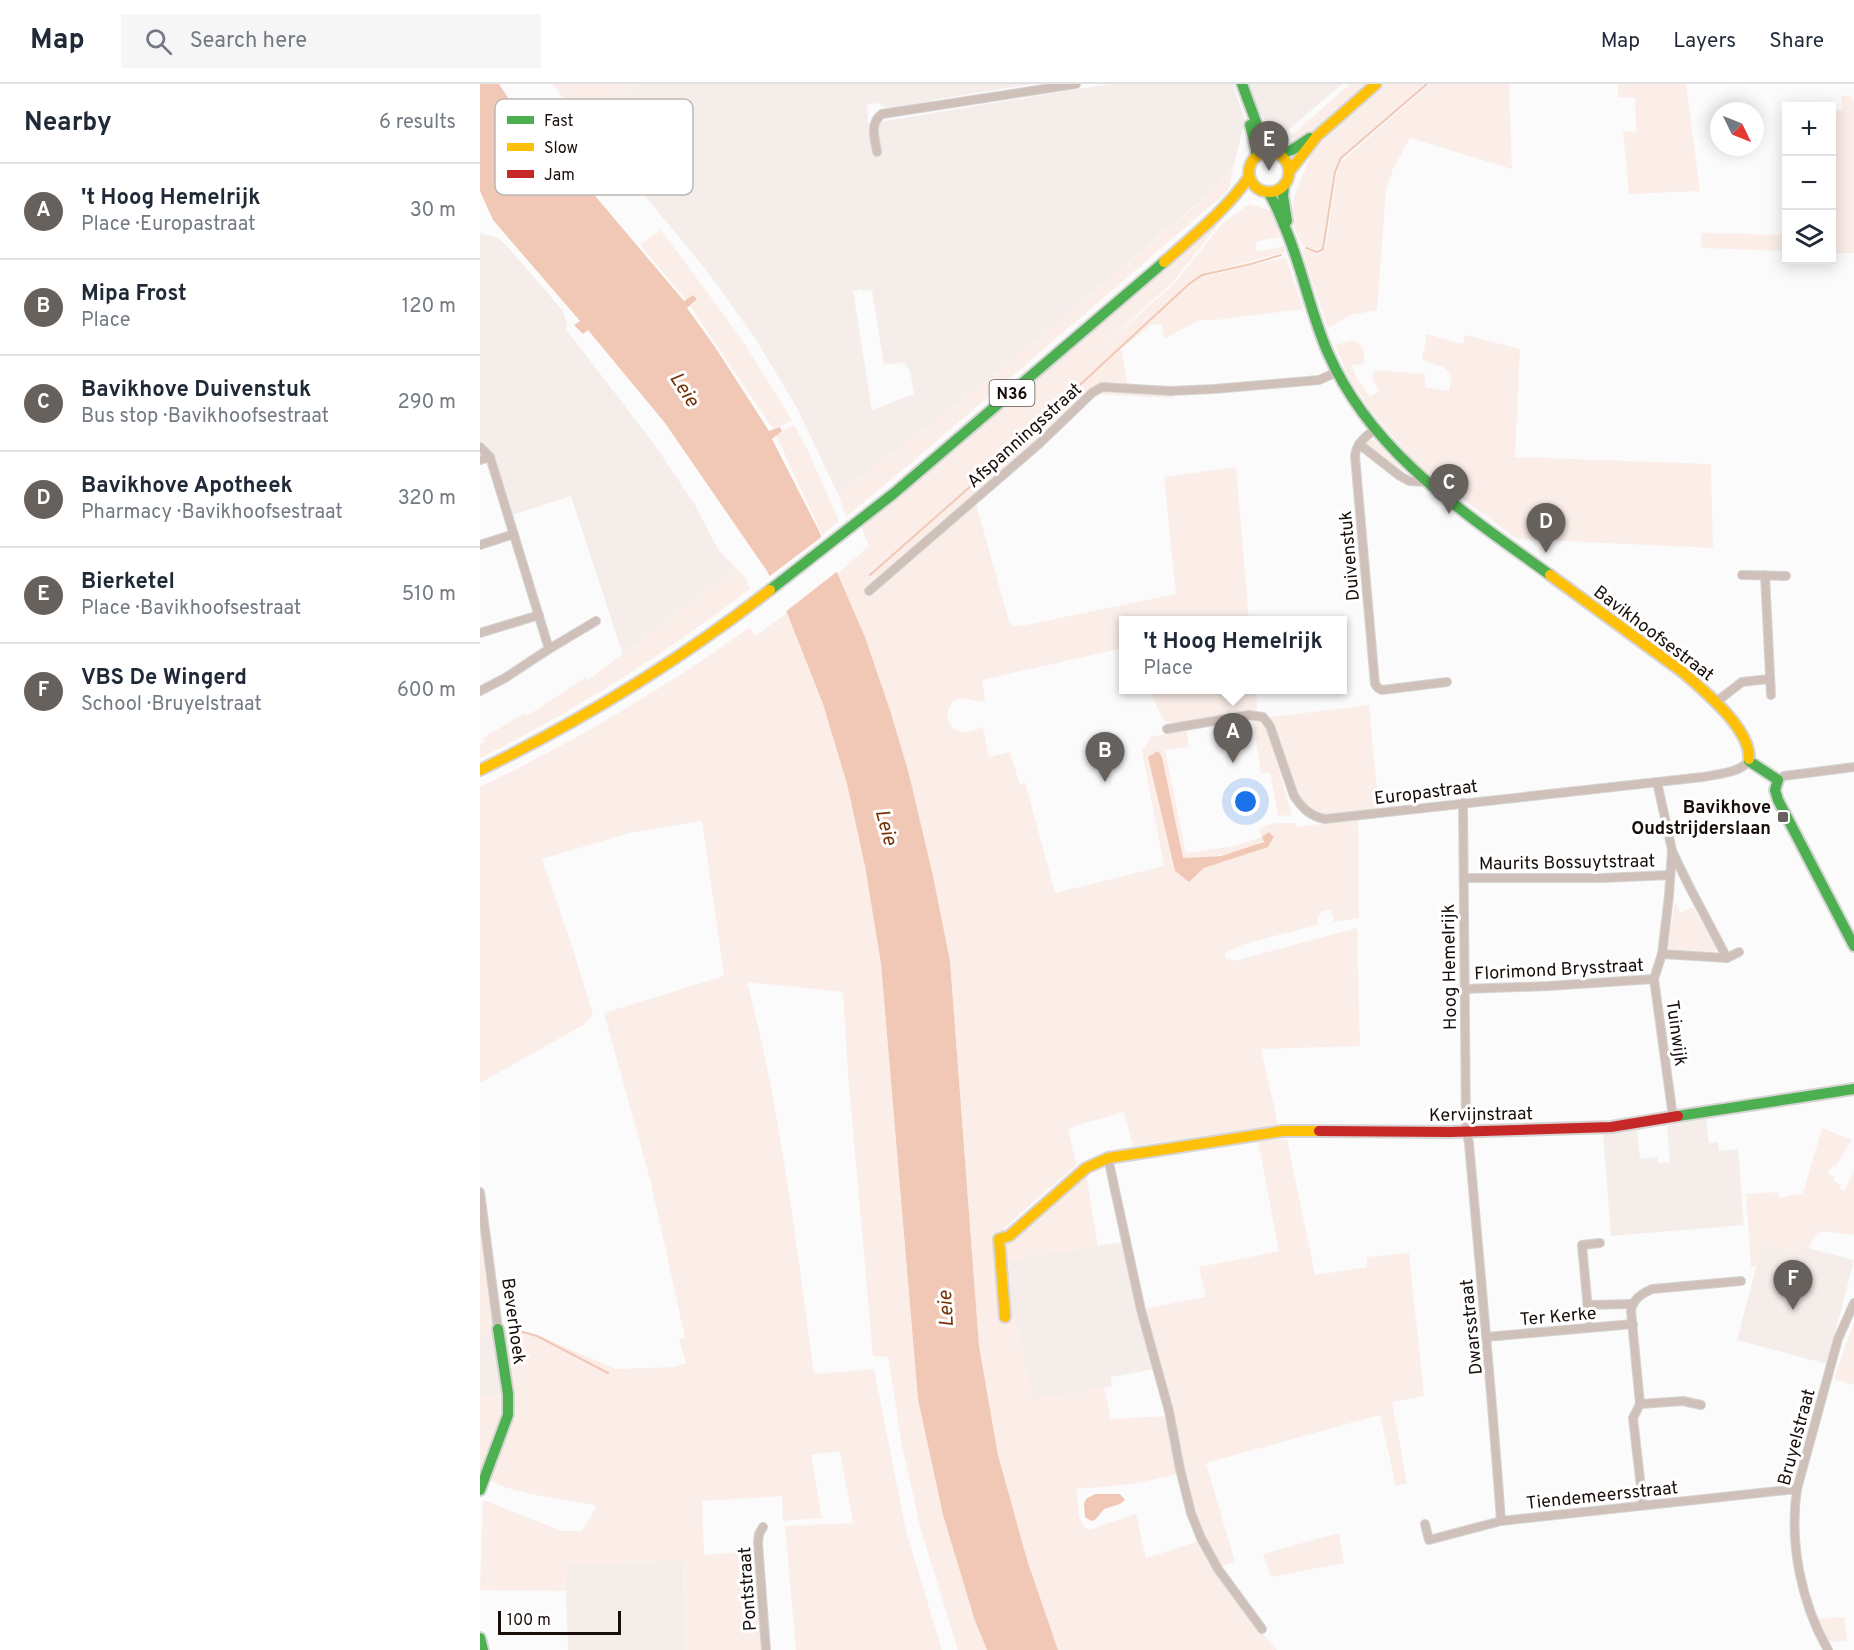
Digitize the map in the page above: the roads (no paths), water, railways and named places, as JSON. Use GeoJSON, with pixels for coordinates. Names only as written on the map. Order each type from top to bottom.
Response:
{"type":"FeatureCollection","features":[{"type":"Feature","properties":{"kind":"street"},"geometry":{"type":"LineString","coordinates":[[877,153],[873,125],[882,114],[1076,84]]}},
{"type":"Feature","properties":{"kind":"street"},"geometry":{"type":"LineString","coordinates":[[1242,84],[1260,133],[1275,153],[1284,158],[1289,172],[1284,185]]}},
{"type":"Feature","properties":{"kind":"street"},"geometry":{"type":"LineString","coordinates":[[1289,172],[1303,153],[1335,120],[1376,84]]}},
{"type":"Feature","properties":{"kind":"street"},"geometry":{"type":"LineString","coordinates":[[1247,101],[1248,120],[1256,156],[1263,152],[1275,153],[1292,150],[1335,120]]}},
{"type":"Feature","properties":{"kind":"street","name":"N36"},"geometry":{"type":"LineString","coordinates":[[480,770],[596,709],[696,646],[859,523],[1209,223],[1238,194],[1249,177],[1250,165],[1256,156]]}},
{"type":"Feature","properties":{"kind":"street"},"geometry":{"type":"LineString","coordinates":[[1249,177],[1263,190]]}},
{"type":"Feature","properties":{"kind":"street","name":"N36"},"geometry":{"type":"LineString","coordinates":[[1209,223],[1263,190],[1277,190],[1284,185]]}},
{"type":"Feature","properties":{"kind":"street","name":"Bavikhoofsestraat"},"geometry":{"type":"LineString","coordinates":[[1284,185],[1283,196],[1290,239]]}},
{"type":"Feature","properties":{"kind":"street","name":"Bavikhoofsestraat"},"geometry":{"type":"LineString","coordinates":[[1263,190],[1273,199],[1290,239],[1320,334],[1336,372],[1374,430],[1426,482],[1683,673],[1716,702],[1747,741],[1751,752],[1749,761]]}},
{"type":"Feature","properties":{"kind":"street","name":"Afspanningsstraat"},"geometry":{"type":"LineString","coordinates":[[869,591],[1040,442],[1092,393],[1102,387],[1170,391],[1214,389],[1319,380],[1336,372]]}},
{"type":"Feature","properties":{"kind":"street"},"geometry":{"type":"LineString","coordinates":[[1359,444],[1374,430]]}},
{"type":"Feature","properties":{"kind":"street","name":"Bavikhoofsestraat"},"geometry":{"type":"LineString","coordinates":[[1359,444],[1400,476],[1409,481],[1426,482]]}},
{"type":"Feature","properties":{"kind":"street","name":"Duivenstuk"},"geometry":{"type":"LineString","coordinates":[[1359,444],[1355,450],[1355,456],[1375,684],[1382,690],[1447,682]]}},
{"type":"Feature","properties":{"kind":"street"},"geometry":{"type":"LineString","coordinates":[[480,447],[490,457],[549,649]]}},
{"type":"Feature","properties":{"kind":"street"},"geometry":{"type":"LineString","coordinates":[[480,460],[490,457]]}},
{"type":"Feature","properties":{"kind":"street"},"geometry":{"type":"LineString","coordinates":[[480,545],[514,534]]}},
{"type":"Feature","properties":{"kind":"street"},"geometry":{"type":"LineString","coordinates":[[1742,575],[1786,576]]}},
{"type":"Feature","properties":{"kind":"street"},"geometry":{"type":"LineString","coordinates":[[1765,575],[1771,695]]}},
{"type":"Feature","properties":{"kind":"street"},"geometry":{"type":"LineString","coordinates":[[480,633],[538,615]]}},
{"type":"Feature","properties":{"kind":"street"},"geometry":{"type":"LineString","coordinates":[[480,691],[596,621]]}},
{"type":"Feature","properties":{"kind":"street"},"geometry":{"type":"LineString","coordinates":[[1716,702],[1742,682],[1769,679]]}},
{"type":"Feature","properties":{"kind":"street","name":"Europastraat"},"geometry":{"type":"LineString","coordinates":[[1167,729],[1249,715],[1263,717],[1270,726],[1294,796],[1313,817],[1325,819],[1725,773],[1744,766],[1749,761]]}},
{"type":"Feature","properties":{"kind":"street"},"geometry":{"type":"LineString","coordinates":[[480,777],[533,744]]}},
{"type":"Feature","properties":{"kind":"street"},"geometry":{"type":"LineString","coordinates":[[1749,761],[1778,780]]}},
{"type":"Feature","properties":{"kind":"street"},"geometry":{"type":"LineString","coordinates":[[1854,767],[1784,776],[1778,780],[1775,790],[1778,800],[1854,946]]}},
{"type":"Feature","properties":{"kind":"street","name":"Tuinwijk"},"geometry":{"type":"LineString","coordinates":[[1657,782],[1672,849],[1727,958]]}},
{"type":"Feature","properties":{"kind":"street","name":"Hoog Hemelrijk"},"geometry":{"type":"LineString","coordinates":[[1463,803],[1466,1130]]}},
{"type":"Feature","properties":{"kind":"street","name":"Tuinwijk"},"geometry":{"type":"LineString","coordinates":[[1672,849],[1662,954],[1654,979],[1673,1117]]}},
{"type":"Feature","properties":{"kind":"street","name":"Maurits Bossuytstraat"},"geometry":{"type":"LineString","coordinates":[[1464,878],[1602,878],[1670,875]]}},
{"type":"Feature","properties":{"kind":"street"},"geometry":{"type":"LineString","coordinates":[[1662,954],[1727,958],[1738,952]]}},
{"type":"Feature","properties":{"kind":"street","name":"Florimond Brysstraat"},"geometry":{"type":"LineString","coordinates":[[1464,989],[1654,979]]}},
{"type":"Feature","properties":{"kind":"street","name":"Kervijnstraat"},"geometry":{"type":"LineString","coordinates":[[1005,1317],[999,1239],[1010,1236],[1086,1168],[1108,1158],[1283,1131],[1450,1132],[1602,1127],[1854,1089]]}},
{"type":"Feature","properties":{"kind":"street","name":"Dwarsstraat"},"geometry":{"type":"LineString","coordinates":[[1466,1130],[1491,1370],[1501,1521]]}},
{"type":"Feature","properties":{"kind":"street"},"geometry":{"type":"LineString","coordinates":[[1108,1158],[1141,1310],[1169,1411],[1191,1512],[1201,1538],[1218,1569],[1262,1629]]}},
{"type":"Feature","properties":{"kind":"street","name":"Beverhoek"},"geometry":{"type":"LineString","coordinates":[[480,1192],[509,1404],[506,1425],[480,1490]]}},
{"type":"Feature","properties":{"kind":"street","name":"Ter Kerke"},"geometry":{"type":"LineString","coordinates":[[1588,1320],[1582,1245],[1600,1243]]}},
{"type":"Feature","properties":{"kind":"street"},"geometry":{"type":"LineString","coordinates":[[1643,1505],[1633,1418],[1640,1404],[1633,1304],[1644,1293],[1652,1289],[1741,1281]]}},
{"type":"Feature","properties":{"kind":"street","name":"Bruyelstraat"},"geometry":{"type":"LineString","coordinates":[[1828,1650],[1815,1623],[1801,1577],[1795,1514],[1797,1489],[1838,1338],[1854,1303]]}},
{"type":"Feature","properties":{"kind":"street","name":"Ter Kerke"},"geometry":{"type":"LineString","coordinates":[[1587,1305],[1633,1304]]}},
{"type":"Feature","properties":{"kind":"street","name":"Ter Kerke"},"geometry":{"type":"LineString","coordinates":[[1486,1336],[1633,1324]]}},
{"type":"Feature","properties":{"kind":"street"},"geometry":{"type":"LineString","coordinates":[[1640,1404],[1683,1401],[1701,1404]]}},
{"type":"Feature","properties":{"kind":"street","name":"Tiendemeersstraat"},"geometry":{"type":"LineString","coordinates":[[1425,1524],[1430,1540],[1501,1521],[1797,1489]]}},
{"type":"Feature","properties":{"kind":"street","name":"Pontstraat"},"geometry":{"type":"LineString","coordinates":[[762,1527],[758,1543],[766,1650]]}},
{"type":"Feature","properties":{"kind":"street"},"geometry":{"type":"LineString","coordinates":[[480,1638],[483,1650]]}},
{"type":"Feature","properties":{"kind":"water","name":"Leie"},"geometry":{"type":"Polygon","coordinates":[[[480,84],[499,84],[509,99],[495,99],[495,195],[594,195],[684,301],[693,295],[697,299],[687,308],[769,431],[780,427],[782,431],[772,439],[819,531],[865,637],[909,774],[950,961],[979,1346],[998,1455],[1028,1563],[1058,1650],[987,1650],[975,1621],[943,1515],[918,1399],[881,964],[865,866],[847,784],[823,704],[787,613],[767,571],[665,423],[588,330],[583,334],[574,325],[580,321],[493,220],[480,191],[480,84]]]}},
{"type":"Feature","properties":{"kind":"water"},"geometry":{"type":"Polygon","coordinates":[[[1158,751],[1162,757],[1183,858],[1221,856],[1264,842],[1262,837],[1269,832],[1274,837],[1268,847],[1204,868],[1189,882],[1175,871],[1148,757],[1158,751]]]}},
{"type":"Feature","properties":{"kind":"water"},"geometry":{"type":"Polygon","coordinates":[[[1095,1494],[1120,1494],[1125,1500],[1104,1509],[1095,1520],[1091,1521],[1085,1517],[1084,1504],[1086,1499],[1095,1494]]]}},
{"type":"Feature","properties":{"kind":"waterway"},"geometry":{"type":"LineString","coordinates":[[1306,248],[1317,252],[1323,249],[1335,172],[1341,158],[1427,84]]}},
{"type":"Feature","properties":{"kind":"waterway"},"geometry":{"type":"LineString","coordinates":[[870,575],[963,493],[1189,284],[1202,275],[1281,255]]}},
{"type":"Feature","properties":{"kind":"waterway"},"geometry":{"type":"LineString","coordinates":[[509,1328],[537,1336],[608,1373]]}},
{"type":"Feature","properties":{"kind":"place","name":"Bierketel"},"geometry":{"type":"Point","coordinates":[1269,171]}},
{"type":"Feature","properties":{"kind":"place","name":"Bavikhove Duivenstuk"},"geometry":{"type":"Point","coordinates":[1449,514]}},
{"type":"Feature","properties":{"kind":"place","name":"Bavikhove Apotheek"},"geometry":{"type":"Point","coordinates":[1546,553]}},
{"type":"Feature","properties":{"kind":"place","name":"'t Hoog Hemelrijk"},"geometry":{"type":"Point","coordinates":[1233,763]}},
{"type":"Feature","properties":{"kind":"place","name":"Mipa Frost"},"geometry":{"type":"Point","coordinates":[1105,782]}},
{"type":"Feature","properties":{"kind":"place","name":"Bavikhove Oudstrijderslaan"},"geometry":{"type":"Point","coordinates":[1783,817]}},
{"type":"Feature","properties":{"kind":"place","name":"VBS De Wingerd"},"geometry":{"type":"Point","coordinates":[1793,1310]}}]}
